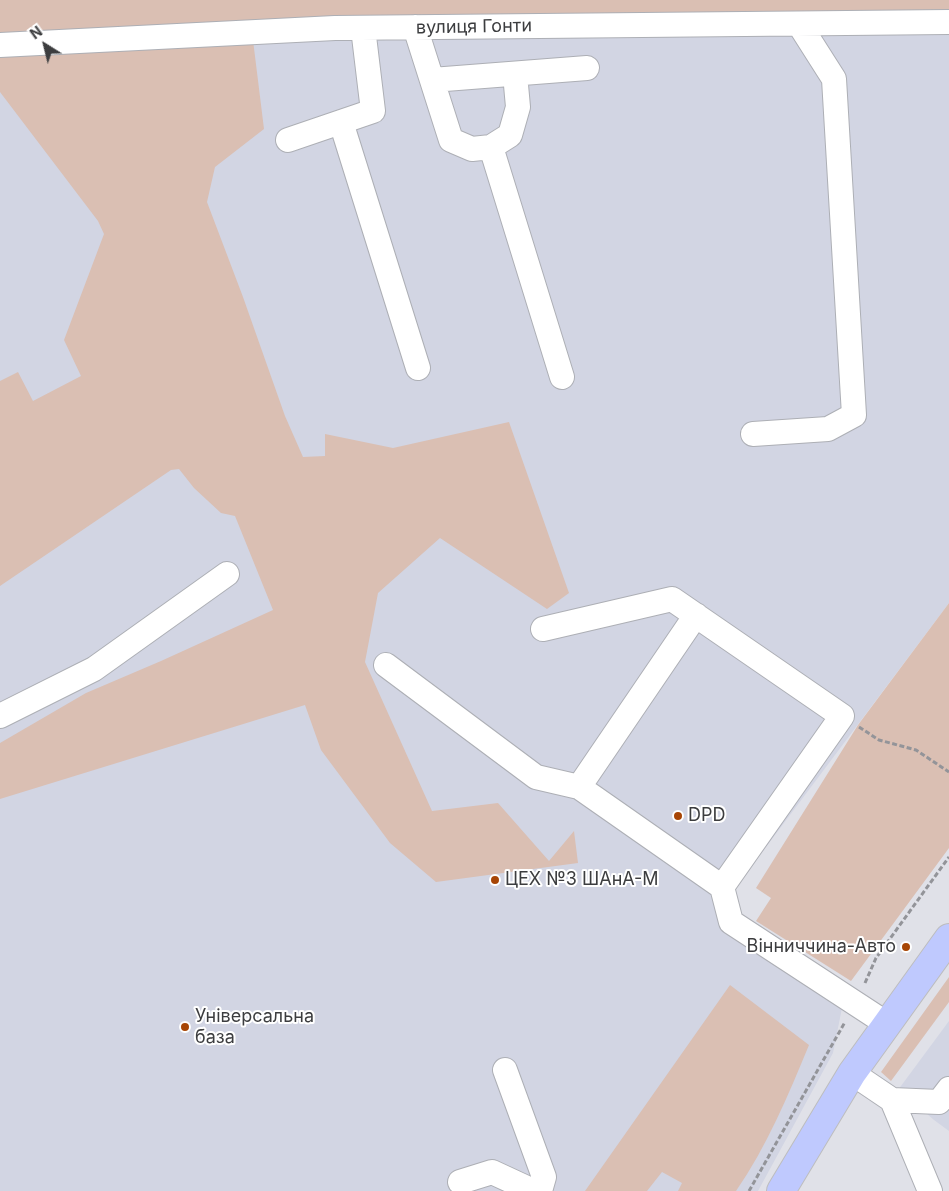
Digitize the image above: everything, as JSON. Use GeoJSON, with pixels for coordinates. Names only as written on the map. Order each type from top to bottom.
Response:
{"type":"FeatureCollection","features":[{"type":"Feature","properties":{"kind":"main road"},"geometry":{"type":"LineString","coordinates":[[781,1191],[852,1073],[949,938]]}},
{"type":"Feature","properties":{"kind":"street","name":"вулиця Гонти"},"geometry":{"type":"LineString","coordinates":[[0,44],[335,28],[949,22]]}},
{"type":"Feature","properties":{"kind":"street"},"geometry":{"type":"LineString","coordinates":[[753,434],[828,429],[854,415],[834,79],[799,24]]}},
{"type":"Feature","properties":{"kind":"street"},"geometry":{"type":"LineString","coordinates":[[416,27],[451,140],[472,149],[491,147],[510,135],[518,107],[515,74]]}},
{"type":"Feature","properties":{"kind":"street"},"geometry":{"type":"LineString","coordinates":[[288,140],[373,111],[363,28]]}},
{"type":"Feature","properties":{"kind":"street"},"geometry":{"type":"LineString","coordinates":[[432,80],[588,68]]}},
{"type":"Feature","properties":{"kind":"street"},"geometry":{"type":"LineString","coordinates":[[341,122],[418,368]]}},
{"type":"Feature","properties":{"kind":"street"},"geometry":{"type":"LineString","coordinates":[[491,147],[562,377]]}},
{"type":"Feature","properties":{"kind":"street"},"geometry":{"type":"LineString","coordinates":[[0,716],[94,669],[227,574]]}},
{"type":"Feature","properties":{"kind":"street"},"geometry":{"type":"LineString","coordinates":[[543,629],[672,599],[842,716],[722,887]]}},
{"type":"Feature","properties":{"kind":"street"},"geometry":{"type":"LineString","coordinates":[[579,787],[696,615]]}},
{"type":"Feature","properties":{"kind":"street"},"geometry":{"type":"LineString","coordinates":[[386,665],[536,777],[579,787],[722,887],[731,922],[887,1024]]}},
{"type":"Feature","properties":{"kind":"street"},"geometry":{"type":"LineString","coordinates":[[505,1070],[544,1177],[540,1191]]}},
{"type":"Feature","properties":{"kind":"street"},"geometry":{"type":"LineString","coordinates":[[852,1073],[892,1100],[930,1191]]}},
{"type":"Feature","properties":{"kind":"street"},"geometry":{"type":"LineString","coordinates":[[892,1100],[946,1100]]}},
{"type":"Feature","properties":{"kind":"street"},"geometry":{"type":"LineString","coordinates":[[460,1182],[492,1172],[533,1191]]}},
{"type":"Feature","properties":{"kind":"path"},"geometry":{"type":"LineString","coordinates":[[842,716],[879,740],[916,750],[949,772]]}},
{"type":"Feature","properties":{"kind":"shaded area"},"geometry":{"type":"Polygon","coordinates":[[[0,0],[949,0],[949,22],[252,32],[264,129],[215,167],[207,202],[285,416],[303,457],[325,456],[325,434],[393,448],[509,422],[569,593],[547,609],[440,538],[378,593],[365,662],[432,811],[498,803],[549,861],[574,831],[578,863],[436,882],[390,843],[321,750],[305,705],[0,799],[0,743],[86,693],[273,610],[235,516],[221,513],[194,488],[179,469],[171,470],[0,586],[0,381],[18,372],[33,401],[81,376],[64,340],[104,234],[98,221],[0,92],[0,0]]]}},
{"type":"Feature","properties":{"kind":"shaded area"},"geometry":{"type":"Polygon","coordinates":[[[949,22],[949,603],[724,903],[843,1003],[833,1053],[758,1191],[0,1191],[0,45],[949,22]]]}},
{"type":"Feature","properties":{"kind":"shaded area"},"geometry":{"type":"Polygon","coordinates":[[[949,603],[949,848],[851,981],[756,921],[771,898],[756,888],[858,725],[949,603]]]}},
{"type":"Feature","properties":{"kind":"shaded area"},"geometry":{"type":"Polygon","coordinates":[[[949,977],[949,1002],[891,1081],[881,1072],[949,977]]]}},
{"type":"Feature","properties":{"kind":"shaded area"},"geometry":{"type":"Polygon","coordinates":[[[730,985],[809,1045],[785,1102],[758,1156],[736,1191],[678,1191],[682,1183],[662,1172],[647,1191],[585,1191],[730,985]]]}},
{"type":"Feature","properties":{"kind":"shaded area"},"geometry":{"type":"Polygon","coordinates":[[[949,1021],[949,1131],[898,1090],[949,1021]]]}},
{"type":"Feature","properties":{"kind":"place","name":"DPD"},"geometry":{"type":"Point","coordinates":[678,816]}},
{"type":"Feature","properties":{"kind":"place","name":"ЦЕХ №3 ШАнА-М"},"geometry":{"type":"Point","coordinates":[495,880]}},
{"type":"Feature","properties":{"kind":"place","name":"Вінниччина-Авто"},"geometry":{"type":"Point","coordinates":[906,947]}},
{"type":"Feature","properties":{"kind":"place","name":"Універсальна база"},"geometry":{"type":"Point","coordinates":[185,1027]}}]}
